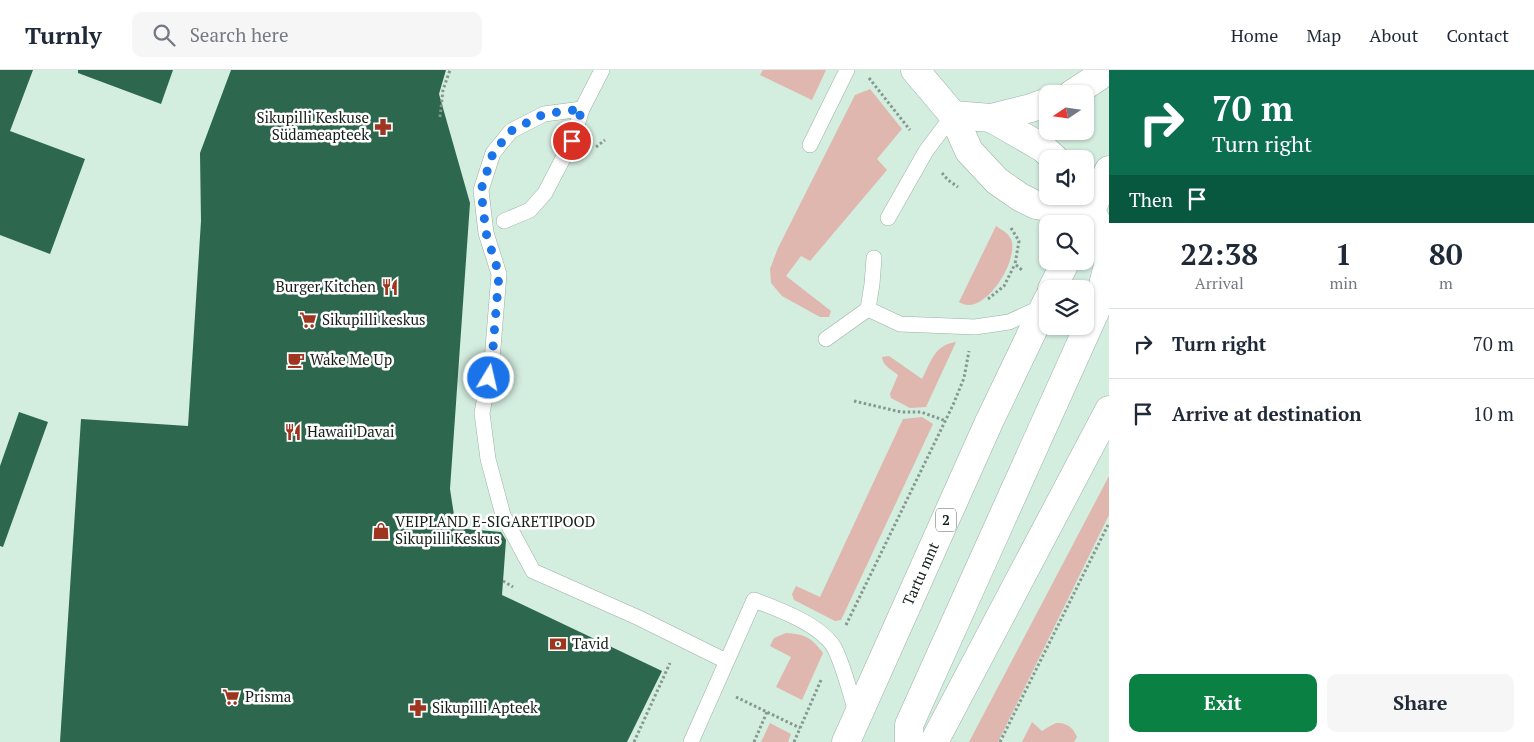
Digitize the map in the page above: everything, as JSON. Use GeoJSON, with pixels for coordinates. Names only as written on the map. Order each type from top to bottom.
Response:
{"type":"FeatureCollection","features":[{"type":"Feature","properties":{"kind":"main road"},"geometry":{"type":"LineString","coordinates":[[915,70],[953,115],[969,151],[997,181],[1036,205],[1064,210],[1092,211]]}},
{"type":"Feature","properties":{"kind":"main road"},"geometry":{"type":"LineString","coordinates":[[1086,85],[1105,70]]}},
{"type":"Feature","properties":{"kind":"main road"},"geometry":{"type":"LineString","coordinates":[[953,115],[991,118],[1039,105]]}},
{"type":"Feature","properties":{"kind":"main road"},"geometry":{"type":"LineString","coordinates":[[991,118],[1045,150]]}},
{"type":"Feature","properties":{"kind":"main road"},"geometry":{"type":"LineString","coordinates":[[909,742],[910,725],[1098,305],[1108,264],[1103,234],[1092,211],[1109,170]]}},
{"type":"Feature","properties":{"kind":"main road","name":"Tartu mnt"},"geometry":{"type":"LineString","coordinates":[[846,742],[989,422],[1039,317]]}},
{"type":"Feature","properties":{"kind":"main road"},"geometry":{"type":"LineString","coordinates":[[934,742],[1109,410]]}},
{"type":"Feature","properties":{"kind":"lane"},"geometry":{"type":"LineString","coordinates":[[504,221],[530,210],[545,193],[572,141],[582,109],[602,70]]}},
{"type":"Feature","properties":{"kind":"lane"},"geometry":{"type":"LineString","coordinates":[[810,145],[846,70]]}},
{"type":"Feature","properties":{"kind":"lane"},"geometry":{"type":"LineString","coordinates":[[582,109],[544,114],[511,131],[493,153],[481,190],[486,233],[499,274],[492,360],[482,413],[488,459],[503,515],[532,571],[639,618],[726,661]]}},
{"type":"Feature","properties":{"kind":"lane"},"geometry":{"type":"LineString","coordinates":[[888,218],[926,151],[953,115]]}},
{"type":"Feature","properties":{"kind":"lane"},"geometry":{"type":"LineString","coordinates":[[826,339],[868,309],[874,258]]}},
{"type":"Feature","properties":{"kind":"lane"},"geometry":{"type":"LineString","coordinates":[[868,309],[900,324],[975,327],[1009,322],[1039,304]]}},
{"type":"Feature","properties":{"kind":"lane"},"geometry":{"type":"LineString","coordinates":[[691,742],[754,600],[783,611],[824,634],[834,648],[858,716]]}},
{"type":"Feature","properties":{"kind":"path"},"geometry":{"type":"LineString","coordinates":[[440,117],[443,90],[450,70]]}},
{"type":"Feature","properties":{"kind":"path"},"geometry":{"type":"LineString","coordinates":[[794,742],[834,648],[946,420],[964,378],[975,327],[976,309],[1004,286],[1015,264],[1019,241],[1007,222]]}},
{"type":"Feature","properties":{"kind":"path"},"geometry":{"type":"LineString","coordinates":[[1015,264],[1023,271]]}},
{"type":"Feature","properties":{"kind":"path"},"geometry":{"type":"LineString","coordinates":[[854,401],[901,412],[921,412],[946,420]]}},
{"type":"Feature","properties":{"kind":"path"},"geometry":{"type":"LineString","coordinates":[[1000,742],[1109,523]]}},
{"type":"Feature","properties":{"kind":"path"},"geometry":{"type":"LineString","coordinates":[[503,581],[520,590]]}},
{"type":"Feature","properties":{"kind":"path"},"geometry":{"type":"LineString","coordinates":[[665,660],[715,687],[800,728]]}},
{"type":"Feature","properties":{"kind":"path"},"geometry":{"type":"LineString","coordinates":[[634,742],[670,663]]}},
{"type":"Feature","properties":{"kind":"path"},"geometry":{"type":"LineString","coordinates":[[754,742],[767,712]]}},
{"type":"Feature","properties":{"kind":"shaded area"},"geometry":{"type":"Polygon","coordinates":[[[763,70],[826,70],[812,100],[760,75],[763,70]]]}},
{"type":"Feature","properties":{"kind":"shaded area"},"geometry":{"type":"Polygon","coordinates":[[[870,89],[902,129],[877,159],[887,170],[810,261],[801,256],[786,276],[831,311],[829,317],[820,317],[782,296],[771,283],[770,269],[778,248],[855,95],[870,89]]]}},
{"type":"Feature","properties":{"kind":"shaded area"},"geometry":{"type":"Polygon","coordinates":[[[996,226],[1007,233],[1011,239],[1010,260],[1005,273],[997,285],[979,302],[968,305],[959,302],[996,226]]]}},
{"type":"Feature","properties":{"kind":"shaded area"},"geometry":{"type":"Polygon","coordinates":[[[956,342],[926,407],[910,408],[891,398],[890,394],[898,375],[885,365],[882,357],[889,356],[922,379],[934,355],[943,347],[956,342]]]}},
{"type":"Feature","properties":{"kind":"shaded area"},"geometry":{"type":"Polygon","coordinates":[[[922,417],[933,424],[841,620],[835,621],[794,600],[792,594],[796,586],[820,597],[903,419],[922,417]]]}},
{"type":"Feature","properties":{"kind":"shaded area"},"geometry":{"type":"Polygon","coordinates":[[[1109,476],[1109,515],[998,742],[969,742],[1109,476]]]}},
{"type":"Feature","properties":{"kind":"shaded area"},"geometry":{"type":"Polygon","coordinates":[[[786,633],[798,634],[808,638],[823,653],[802,700],[776,687],[791,657],[770,646],[774,638],[786,633]]]}},
{"type":"Feature","properties":{"kind":"shaded area"},"geometry":{"type":"Polygon","coordinates":[[[1032,722],[1042,731],[1055,724],[1067,725],[1074,731],[1077,737],[1074,742],[1022,742],[1032,722]]]}},
{"type":"Feature","properties":{"kind":"shaded area"},"geometry":{"type":"Polygon","coordinates":[[[770,723],[791,734],[788,742],[761,742],[770,723]]]}},
{"type":"Feature","properties":{"kind":"building"},"geometry":{"type":"Polygon","coordinates":[[[0,70],[33,70],[10,131],[85,159],[50,254],[0,235],[0,70]]]}},
{"type":"Feature","properties":{"kind":"building"},"geometry":{"type":"Polygon","coordinates":[[[78,70],[173,70],[161,104],[78,73],[78,70]]]}},
{"type":"Feature","properties":{"kind":"building","name":"Sikupilli keskus"},"geometry":{"type":"Polygon","coordinates":[[[231,70],[446,70],[439,94],[470,203],[450,489],[456,528],[501,532],[506,540],[502,595],[662,671],[627,742],[60,742],[81,419],[188,426],[201,221],[200,153],[231,70]]]}},
{"type":"Feature","properties":{"kind":"building"},"geometry":{"type":"Polygon","coordinates":[[[19,412],[48,422],[3,547],[0,546],[0,466],[19,412]]]}},
{"type":"Feature","properties":{"kind":"place","name":"Sikupilli Keskuse Südameapteek"},"geometry":{"type":"Point","coordinates":[383,127]}},
{"type":"Feature","properties":{"kind":"place","name":"Burger Kitchen"},"geometry":{"type":"Point","coordinates":[390,287]}},
{"type":"Feature","properties":{"kind":"place","name":"Sikupilli keskus"},"geometry":{"type":"Point","coordinates":[308,320]}},
{"type":"Feature","properties":{"kind":"place","name":"Wake Me Up"},"geometry":{"type":"Point","coordinates":[296,360]}},
{"type":"Feature","properties":{"kind":"place","name":"Hawaii Davai"},"geometry":{"type":"Point","coordinates":[293,432]}},
{"type":"Feature","properties":{"kind":"place","name":"VEIPLAND E-SIGARETIPOOD Sikupilli Keskus"},"geometry":{"type":"Point","coordinates":[381,531]}},
{"type":"Feature","properties":{"kind":"place","name":"Tavid"},"geometry":{"type":"Point","coordinates":[558,644]}},
{"type":"Feature","properties":{"kind":"place","name":"Prisma"},"geometry":{"type":"Point","coordinates":[231,697]}},
{"type":"Feature","properties":{"kind":"place","name":"Sikupilli Apteek"},"geometry":{"type":"Point","coordinates":[418,708]}},
{"type":"Feature","properties":{"kind":"route"},"geometry":{"type":"LineString","coordinates":[[489,378],[499,274],[486,233],[481,190],[493,153],[511,131],[544,114],[582,109],[572,141]]}}]}
